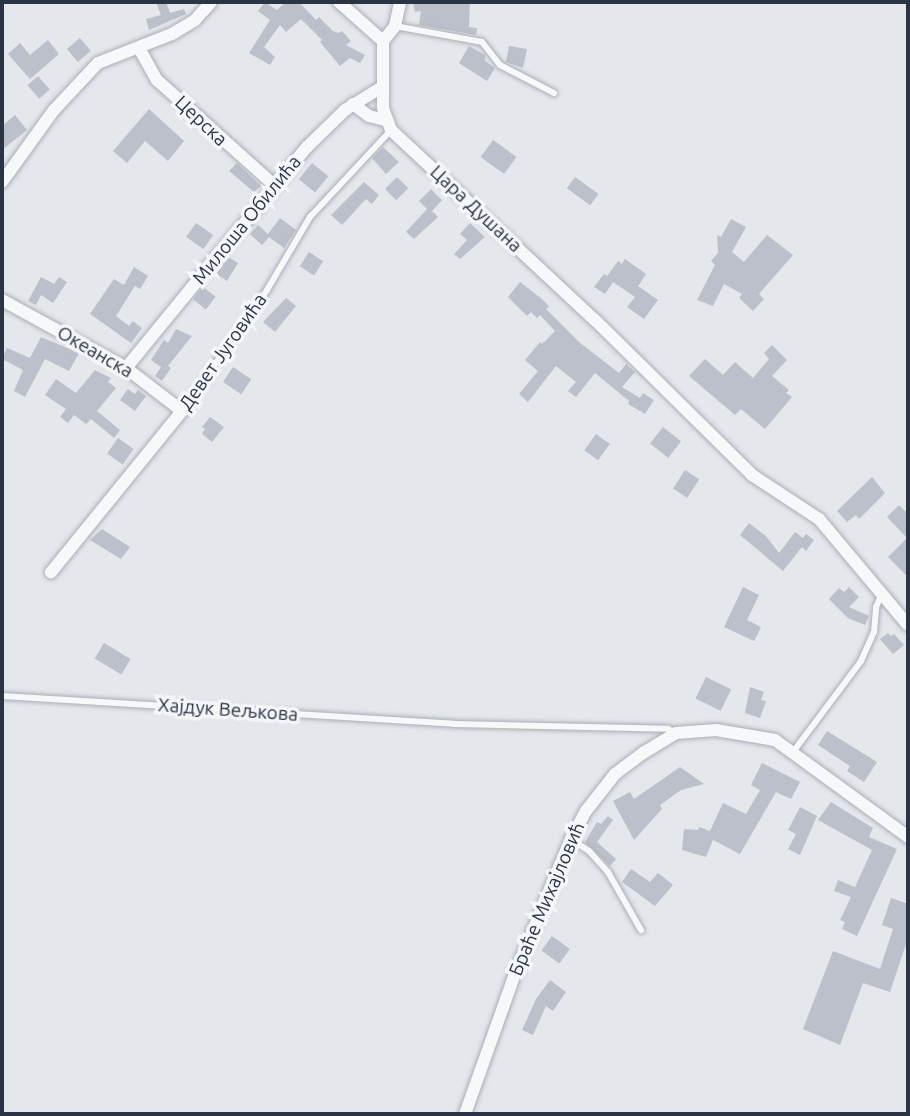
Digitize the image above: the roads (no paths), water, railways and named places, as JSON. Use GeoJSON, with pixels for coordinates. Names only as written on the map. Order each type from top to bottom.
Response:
{"type":"FeatureCollection","features":[{"type":"Feature","properties":{"kind":"street"},"geometry":{"type":"LineString","coordinates":[[2,182],[54,110],[98,63],[139,48],[195,20],[211,2]]}},
{"type":"Feature","properties":{"kind":"street"},"geometry":{"type":"LineString","coordinates":[[339,2],[383,41]]}},
{"type":"Feature","properties":{"kind":"street"},"geometry":{"type":"LineString","coordinates":[[388,125],[382,87],[383,41],[395,26],[400,2]]}},
{"type":"Feature","properties":{"kind":"street","name":"Церска"},"geometry":{"type":"LineString","coordinates":[[139,48],[145,63],[162,86],[274,185]]}},
{"type":"Feature","properties":{"kind":"street","name":"Милоша Обилића"},"geometry":{"type":"LineString","coordinates":[[127,368],[274,185],[335,118],[382,87]]}},
{"type":"Feature","properties":{"kind":"street","name":"Цара Душана"},"geometry":{"type":"LineString","coordinates":[[353,104],[388,125],[752,475],[819,519],[908,625]]}},
{"type":"Feature","properties":{"kind":"street","name":"Океанска"},"geometry":{"type":"LineString","coordinates":[[2,300],[127,368],[182,411]]}},
{"type":"Feature","properties":{"kind":"street","name":"Девет Југовића"},"geometry":{"type":"LineString","coordinates":[[51,572],[182,411]]}},
{"type":"Feature","properties":{"kind":"street","name":"Браће Михајловић"},"geometry":{"type":"LineString","coordinates":[[465,1114],[516,971],[571,839],[586,811],[615,774],[676,733],[716,730],[775,740],[908,837]]}},
{"type":"Feature","properties":{"kind":"lane"},"geometry":{"type":"LineString","coordinates":[[395,26],[482,42],[500,65],[554,93]]}},
{"type":"Feature","properties":{"kind":"lane","name":"Девет Југовића"},"geometry":{"type":"LineString","coordinates":[[182,411],[267,290],[310,218],[388,125]]}},
{"type":"Feature","properties":{"kind":"lane"},"geometry":{"type":"LineString","coordinates":[[792,753],[861,661],[874,632],[876,607],[883,593]]}},
{"type":"Feature","properties":{"kind":"lane","name":"Хајдук Вељкова"},"geometry":{"type":"LineString","coordinates":[[2,696],[454,724],[668,729],[676,733]]}},
{"type":"Feature","properties":{"kind":"lane"},"geometry":{"type":"LineString","coordinates":[[571,839],[589,850],[608,872],[641,930]]}}]}
